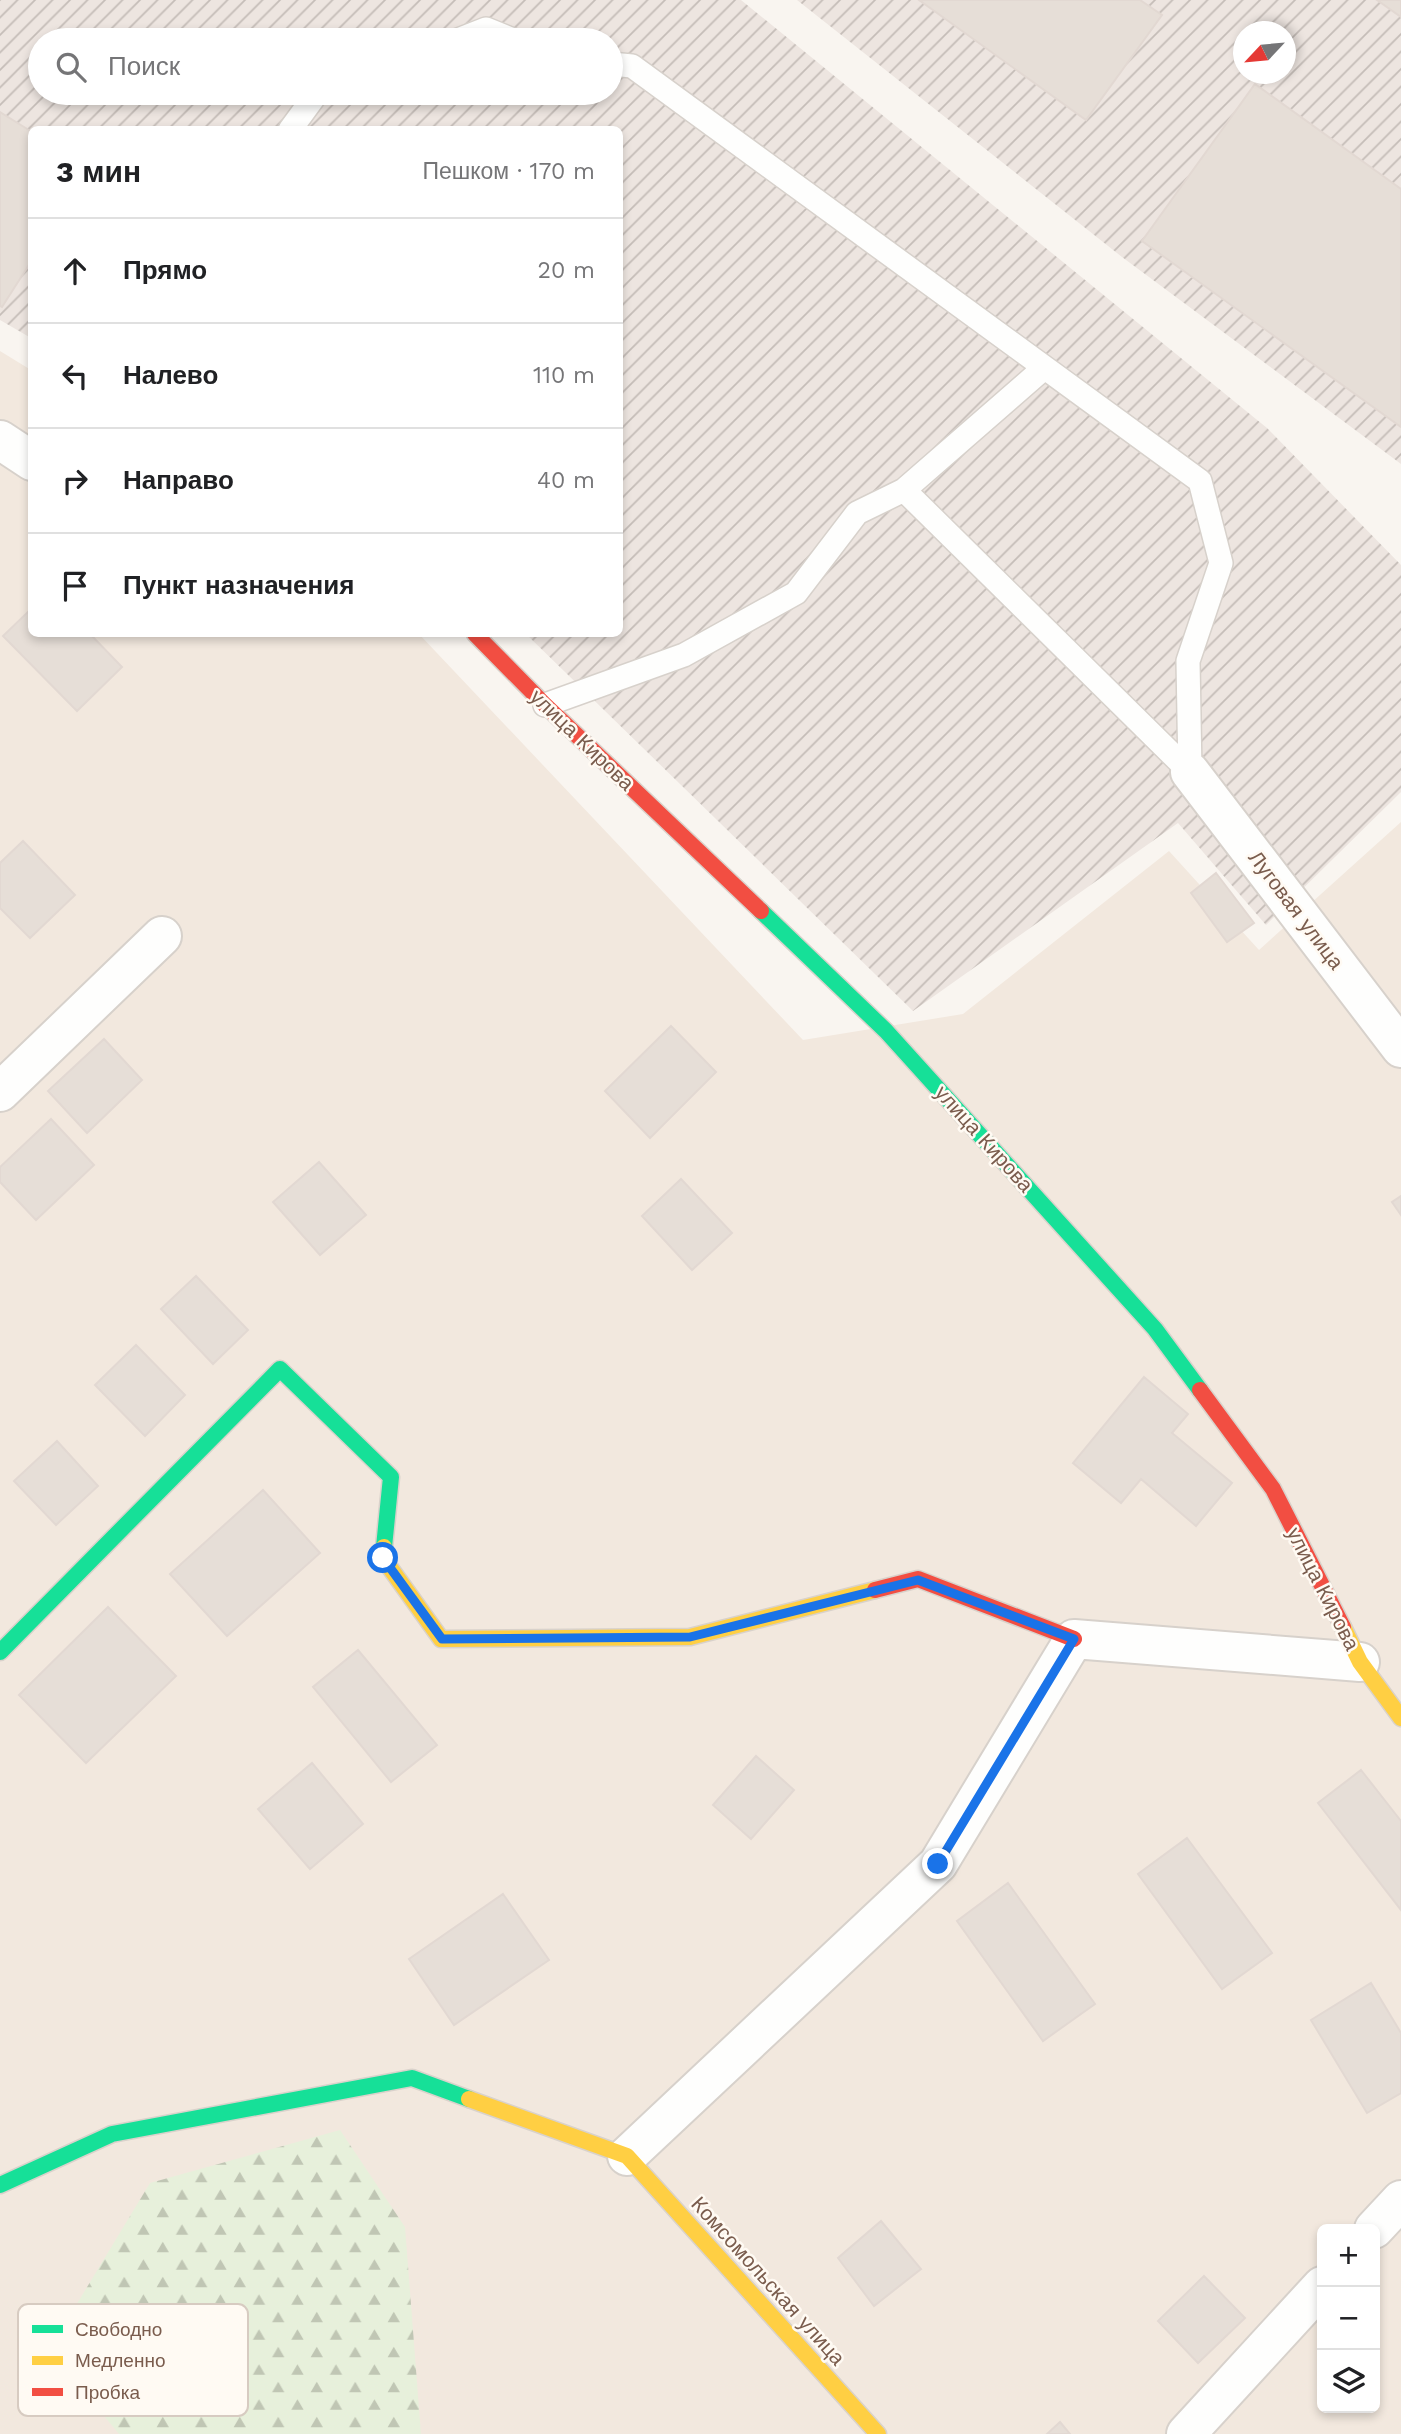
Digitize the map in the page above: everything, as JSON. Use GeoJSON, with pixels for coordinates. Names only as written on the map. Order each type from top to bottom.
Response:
{"type":"FeatureCollection","features":[{"type":"Feature","properties":{"kind":"street"},"geometry":{"type":"LineString","coordinates":[[0,440],[28,458]]}},
{"type":"Feature","properties":{"kind":"street","name":"улица Кирова"},"geometry":{"type":"LineString","coordinates":[[478,637],[545,705],[886,1031],[1155,1329],[1273,1489],[1360,1662],[1401,1718]]}},
{"type":"Feature","properties":{"kind":"street","name":"Луговая улица"},"geometry":{"type":"LineString","coordinates":[[1190,772],[1401,1048]]}},
{"type":"Feature","properties":{"kind":"street"},"geometry":{"type":"LineString","coordinates":[[0,1092],[162,936]]}},
{"type":"Feature","properties":{"kind":"street"},"geometry":{"type":"LineString","coordinates":[[0,1652],[280,1369],[391,1477],[383,1558],[442,1639],[690,1637],[918,1580],[1074,1639],[1360,1662]]}},
{"type":"Feature","properties":{"kind":"street"},"geometry":{"type":"LineString","coordinates":[[0,2185],[112,2134],[412,2078],[627,2157],[938,1864],[1074,1639]]}},
{"type":"Feature","properties":{"kind":"street","name":"Комсомольская улица"},"geometry":{"type":"LineString","coordinates":[[627,2157],[878,2434]]}},
{"type":"Feature","properties":{"kind":"street"},"geometry":{"type":"LineString","coordinates":[[1379,2224],[1401,2200]]}},
{"type":"Feature","properties":{"kind":"street"},"geometry":{"type":"LineString","coordinates":[[1186,2434],[1321,2287]]}},
{"type":"Feature","properties":{"kind":"lane"},"geometry":{"type":"LineString","coordinates":[[623,65],[632,66],[1200,481],[1222,563],[1188,661],[1190,772]]}},
{"type":"Feature","properties":{"kind":"lane"},"geometry":{"type":"LineString","coordinates":[[293,126],[308,105]]}},
{"type":"Feature","properties":{"kind":"lane"},"geometry":{"type":"LineString","coordinates":[[545,705],[684,655],[796,593],[857,513],[904,490],[1044,368]]}},
{"type":"Feature","properties":{"kind":"lane"},"geometry":{"type":"LineString","coordinates":[[904,490],[1190,772]]}},
{"type":"Feature","properties":{"kind":"shaded area"},"geometry":{"type":"Polygon","coordinates":[[[0,0],[741,0],[1267,428],[1401,565],[1401,792],[1266,925],[1178,823],[913,1011],[529,637],[623,637],[623,126],[28,126],[28,336],[0,320],[0,0]]]}},
{"type":"Feature","properties":{"kind":"shaded area"},"geometry":{"type":"Polygon","coordinates":[[[797,0],[1401,0],[1401,464],[1122,257],[797,0]]]}},
{"type":"Feature","properties":{"kind":"shaded area"},"geometry":{"type":"Polygon","coordinates":[[[0,351],[28,368],[28,637],[422,637],[803,1040],[963,1014],[1169,851],[1259,950],[1401,822],[1401,2434],[0,2434],[0,351]]]}},
{"type":"Feature","properties":{"kind":"green space"},"geometry":{"type":"Polygon","coordinates":[[[340,2130],[405,2227],[421,2434],[119,2434],[104,2416],[248,2416],[248,2304],[77,2304],[150,2183],[340,2130]]]}},
{"type":"Feature","properties":{"kind":"building"},"geometry":{"type":"Polygon","coordinates":[[[919,0],[1140,0],[1162,15],[1086,120],[919,0]]]}},
{"type":"Feature","properties":{"kind":"building"},"geometry":{"type":"Polygon","coordinates":[[[1377,0],[1401,0],[1401,17],[1377,0]]]}},
{"type":"Feature","properties":{"kind":"building"},"geometry":{"type":"Polygon","coordinates":[[[1255,84],[1401,189],[1401,427],[1142,241],[1255,84]]]}},
{"type":"Feature","properties":{"kind":"building"},"geometry":{"type":"Polygon","coordinates":[[[0,112],[28,130],[28,266],[2,307],[0,112]]]}},
{"type":"Feature","properties":{"kind":"building"},"geometry":{"type":"Polygon","coordinates":[[[28,612],[28,637],[93,637],[122,667],[77,711],[3,636],[28,612]]]}},
{"type":"Feature","properties":{"kind":"building"},"geometry":{"type":"Polygon","coordinates":[[[23,841],[75,895],[30,938],[0,908],[0,863],[23,841]]]}},
{"type":"Feature","properties":{"kind":"building"},"geometry":{"type":"Polygon","coordinates":[[[1216,873],[1254,923],[1227,942],[1191,893],[1216,873]]]}},
{"type":"Feature","properties":{"kind":"building"},"geometry":{"type":"Polygon","coordinates":[[[671,1026],[716,1072],[650,1138],[605,1091],[671,1026]]]}},
{"type":"Feature","properties":{"kind":"building"},"geometry":{"type":"Polygon","coordinates":[[[104,1039],[142,1080],[87,1133],[48,1091],[104,1039]]]}},
{"type":"Feature","properties":{"kind":"building"},"geometry":{"type":"Polygon","coordinates":[[[51,1119],[94,1165],[36,1220],[0,1182],[0,1167],[51,1119]]]}},
{"type":"Feature","properties":{"kind":"building"},"geometry":{"type":"Polygon","coordinates":[[[319,1162],[366,1215],[320,1255],[273,1202],[319,1162]]]}},
{"type":"Feature","properties":{"kind":"building"},"geometry":{"type":"Polygon","coordinates":[[[681,1179],[732,1233],[692,1270],[642,1216],[681,1179]]]}},
{"type":"Feature","properties":{"kind":"building"},"geometry":{"type":"Polygon","coordinates":[[[1401,1196],[1401,1215],[1392,1202],[1401,1196]]]}},
{"type":"Feature","properties":{"kind":"building"},"geometry":{"type":"Polygon","coordinates":[[[196,1276],[248,1330],[213,1364],[161,1309],[196,1276]]]}},
{"type":"Feature","properties":{"kind":"building"},"geometry":{"type":"Polygon","coordinates":[[[136,1345],[185,1395],[145,1436],[95,1385],[136,1345]]]}},
{"type":"Feature","properties":{"kind":"building"},"geometry":{"type":"Polygon","coordinates":[[[1144,1377],[1188,1414],[1172,1433],[1232,1483],[1196,1526],[1141,1479],[1121,1503],[1073,1463],[1144,1377]]]}},
{"type":"Feature","properties":{"kind":"building"},"geometry":{"type":"Polygon","coordinates":[[[57,1441],[98,1486],[56,1525],[14,1481],[57,1441]]]}},
{"type":"Feature","properties":{"kind":"building"},"geometry":{"type":"Polygon","coordinates":[[[263,1490],[320,1553],[227,1636],[170,1574],[263,1490]]]}},
{"type":"Feature","properties":{"kind":"building"},"geometry":{"type":"Polygon","coordinates":[[[108,1607],[176,1676],[86,1763],[19,1695],[108,1607]]]}},
{"type":"Feature","properties":{"kind":"building"},"geometry":{"type":"Polygon","coordinates":[[[358,1650],[437,1745],[391,1782],[313,1687],[358,1650]]]}},
{"type":"Feature","properties":{"kind":"building"},"geometry":{"type":"Polygon","coordinates":[[[756,1756],[794,1790],[751,1839],[713,1805],[756,1756]]]}},
{"type":"Feature","properties":{"kind":"building"},"geometry":{"type":"Polygon","coordinates":[[[312,1763],[363,1824],[310,1869],[258,1809],[312,1763]]]}},
{"type":"Feature","properties":{"kind":"building"},"geometry":{"type":"Polygon","coordinates":[[[1361,1770],[1401,1821],[1401,1910],[1318,1803],[1361,1770]]]}},
{"type":"Feature","properties":{"kind":"building"},"geometry":{"type":"Polygon","coordinates":[[[1187,1838],[1272,1953],[1222,1989],[1138,1874],[1187,1838]]]}},
{"type":"Feature","properties":{"kind":"building"},"geometry":{"type":"Polygon","coordinates":[[[1008,1883],[1095,2004],[1043,2041],[957,1921],[1008,1883]]]}},
{"type":"Feature","properties":{"kind":"building"},"geometry":{"type":"Polygon","coordinates":[[[503,1894],[549,1960],[454,2025],[409,1959],[503,1894]]]}},
{"type":"Feature","properties":{"kind":"building"},"geometry":{"type":"Polygon","coordinates":[[[1371,1983],[1401,2033],[1401,2093],[1367,2113],[1311,2020],[1371,1983]]]}},
{"type":"Feature","properties":{"kind":"building"},"geometry":{"type":"Polygon","coordinates":[[[881,2221],[921,2269],[874,2306],[838,2258],[881,2221]]]}},
{"type":"Feature","properties":{"kind":"building"},"geometry":{"type":"Polygon","coordinates":[[[1204,2276],[1245,2318],[1198,2363],[1158,2321],[1204,2276]]]}},
{"type":"Feature","properties":{"kind":"building"},"geometry":{"type":"Polygon","coordinates":[[[1060,2422],[1070,2434],[1047,2434],[1060,2422]]]}},
{"type":"Feature","properties":{"kind":"traffic: fast"},"geometry":{"type":"LineString","coordinates":[[761,911],[886,1031],[1155,1329],[1200,1390]]}},
{"type":"Feature","properties":{"kind":"traffic: fast"},"geometry":{"type":"LineString","coordinates":[[0,1652],[280,1369],[391,1477],[384,1547]]}},
{"type":"Feature","properties":{"kind":"traffic: fast"},"geometry":{"type":"LineString","coordinates":[[0,2185],[112,2134],[412,2078],[469,2099]]}},
{"type":"Feature","properties":{"kind":"traffic: slow"},"geometry":{"type":"LineString","coordinates":[[384,1547],[383,1558],[441,1639],[690,1637],[875,1590]]}},
{"type":"Feature","properties":{"kind":"traffic: slow"},"geometry":{"type":"LineString","coordinates":[[1343,1627],[1360,1662],[1401,1718]]}},
{"type":"Feature","properties":{"kind":"traffic: slow"},"geometry":{"type":"LineString","coordinates":[[469,2099],[627,2156],[878,2434]]}},
{"type":"Feature","properties":{"kind":"traffic: jam"},"geometry":{"type":"LineString","coordinates":[[478,637],[545,705],[761,911]]}},
{"type":"Feature","properties":{"kind":"traffic: jam"},"geometry":{"type":"LineString","coordinates":[[1200,1390],[1273,1489],[1343,1627]]}},
{"type":"Feature","properties":{"kind":"traffic: jam"},"geometry":{"type":"LineString","coordinates":[[875,1590],[918,1579],[1074,1639]]}},
{"type":"Feature","properties":{"kind":"route"},"geometry":{"type":"LineString","coordinates":[[383,1558],[442,1639],[690,1637],[918,1580],[1074,1639],[938,1864]]}}]}
